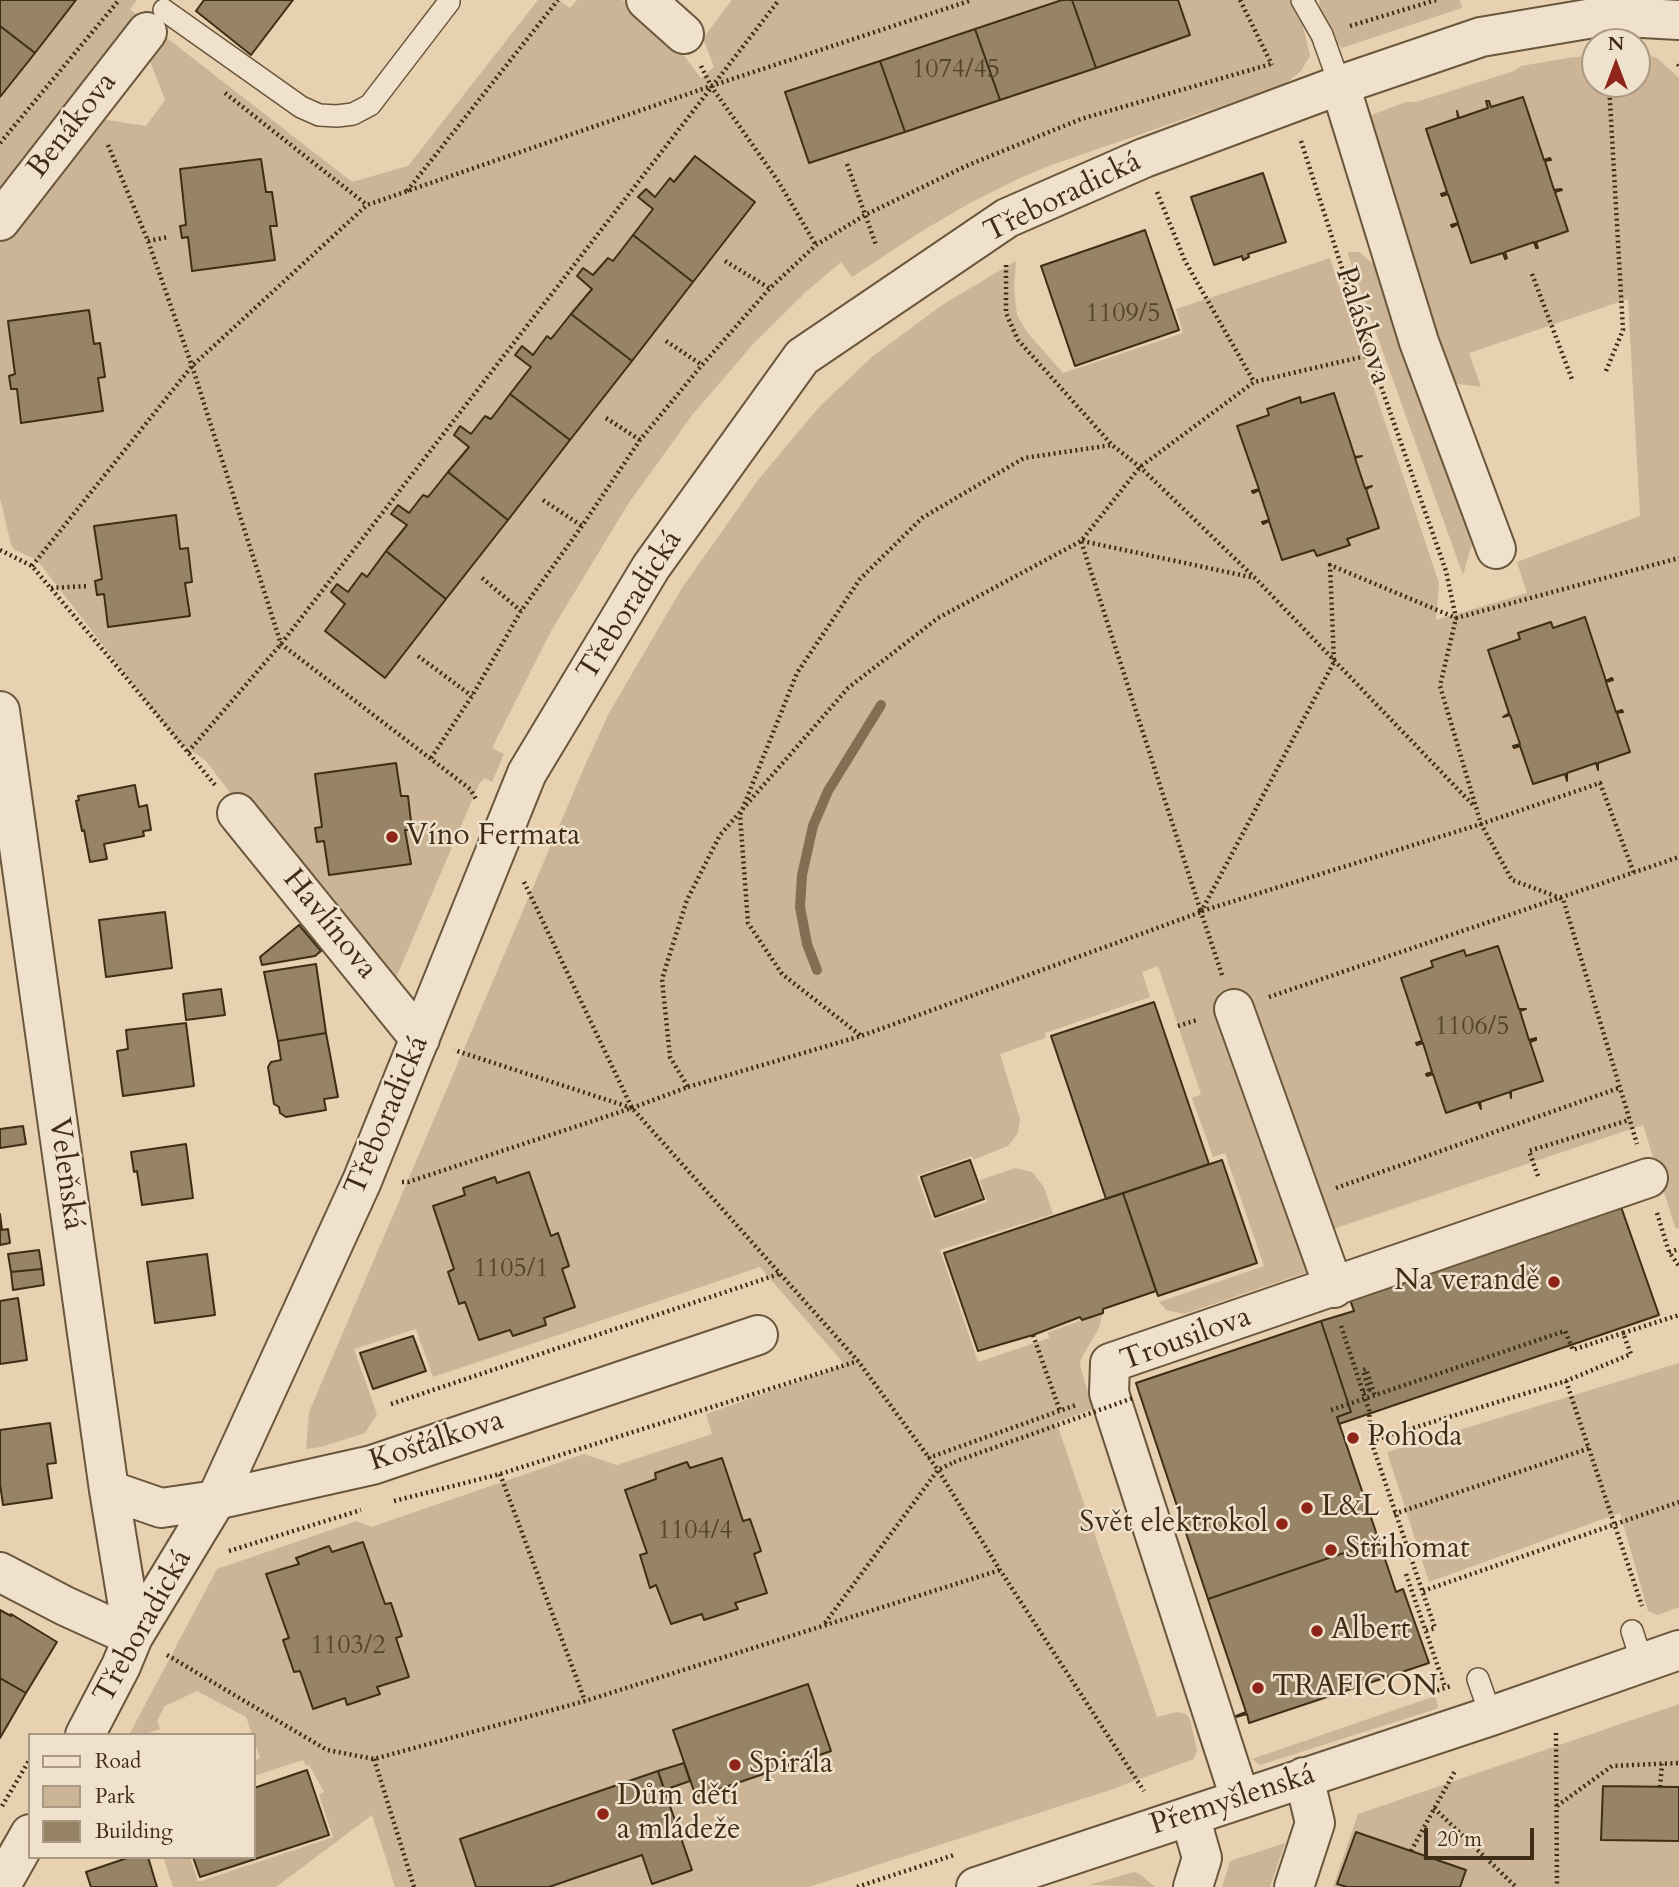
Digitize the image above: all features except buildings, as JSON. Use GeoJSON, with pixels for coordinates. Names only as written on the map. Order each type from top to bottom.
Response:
{"type":"FeatureCollection","features":[{"type":"Feature","properties":{"kind":"street"},"geometry":{"type":"LineString","coordinates":[[646,0],[684,34]]}},
{"type":"Feature","properties":{"kind":"street","name":"Třeboradická"},"geometry":{"type":"LineString","coordinates":[[86,1733],[133,1637],[216,1500],[362,1181],[527,773],[651,567],[802,357],[1007,218],[1144,158],[1340,85],[1481,37],[1603,8],[1679,20]]}},
{"type":"Feature","properties":{"kind":"street","name":"Benákova"},"geometry":{"type":"LineString","coordinates":[[0,221],[161,14]]}},
{"type":"Feature","properties":{"kind":"street","name":"Paláskova"},"geometry":{"type":"LineString","coordinates":[[1340,85],[1419,342],[1496,549]]}},
{"type":"Feature","properties":{"kind":"street","name":"Veleňská"},"geometry":{"type":"LineString","coordinates":[[0,711],[109,1490],[133,1637]]}},
{"type":"Feature","properties":{"kind":"street","name":"Havlínova"},"geometry":{"type":"LineString","coordinates":[[237,813],[420,1039]]}},
{"type":"Feature","properties":{"kind":"street"},"geometry":{"type":"LineString","coordinates":[[1230,998],[1334,1288]]}},
{"type":"Feature","properties":{"kind":"street","name":"Trousilova"},"geometry":{"type":"LineString","coordinates":[[1240,1798],[1109,1393],[1110,1363],[1550,1214],[1648,1178]]}},
{"type":"Feature","properties":{"kind":"street","name":"Košťálkova"},"geometry":{"type":"LineString","coordinates":[[109,1490],[161,1508],[216,1500],[372,1465],[758,1335]]}},
{"type":"Feature","properties":{"kind":"street"},"geometry":{"type":"LineString","coordinates":[[0,1572],[133,1637]]}},
{"type":"Feature","properties":{"kind":"street","name":"Přemyšlenská"},"geometry":{"type":"LineString","coordinates":[[975,1887],[1491,1716],[1640,1635],[1679,1650]]}},
{"type":"Feature","properties":{"kind":"street"},"geometry":{"type":"LineString","coordinates":[[1294,1887],[1315,1823],[1304,1777]]}},
{"type":"Feature","properties":{"kind":"street"},"geometry":{"type":"LineString","coordinates":[[1189,1816],[1202,1858],[1193,1887]]}},
{"type":"Feature","properties":{"kind":"street"},"geometry":{"type":"LineString","coordinates":[[0,1887],[28,1838]]}},
{"type":"Feature","properties":{"kind":"lane"},"geometry":{"type":"LineString","coordinates":[[1302,0],[1322,35],[1340,85]]}},
{"type":"Feature","properties":{"kind":"lane"},"geometry":{"type":"LineString","coordinates":[[161,14],[301,107],[319,115],[337,116],[353,114],[370,105],[449,2]]}},
{"type":"Feature","properties":{"kind":"lane"},"geometry":{"type":"LineString","coordinates":[[1478,1679],[1491,1716]]}},
{"type":"Feature","properties":{"kind":"path"},"geometry":{"type":"LineString","coordinates":[[0,144],[119,0]]}},
{"type":"Feature","properties":{"kind":"path"},"geometry":{"type":"LineString","coordinates":[[407,192],[558,0]]}},
{"type":"Feature","properties":{"kind":"path"},"geometry":{"type":"LineString","coordinates":[[188,752],[281,644],[779,0]]}},
{"type":"Feature","properties":{"kind":"path"},"geometry":{"type":"LineString","coordinates":[[32,566],[192,366],[368,205],[711,86],[972,0]]}},
{"type":"Feature","properties":{"kind":"path"},"geometry":{"type":"LineString","coordinates":[[1240,0],[1271,64],[1280,73]]}},
{"type":"Feature","properties":{"kind":"path"},"geometry":{"type":"LineString","coordinates":[[1322,35],[1436,0]]}},
{"type":"Feature","properties":{"kind":"path"},"geometry":{"type":"LineString","coordinates":[[684,34],[711,86],[778,181],[816,245]]}},
{"type":"Feature","properties":{"kind":"path"},"geometry":{"type":"LineString","coordinates":[[76,51],[90,104],[148,241],[192,366],[281,644],[470,789],[502,838],[632,1108],[859,1361],[938,1471],[1144,1791]]}},
{"type":"Feature","properties":{"kind":"path"},"geometry":{"type":"LineString","coordinates":[[220,90],[368,205]]}},
{"type":"Feature","properties":{"kind":"path"},"geometry":{"type":"LineString","coordinates":[[1606,371],[1623,330],[1610,98]]}},
{"type":"Feature","properties":{"kind":"path","name":"Paláskova"},"geometry":{"type":"LineString","coordinates":[[1298,132],[1370,355],[1446,571],[1456,618],[1440,686],[1480,824],[1512,880],[1563,899]]}},
{"type":"Feature","properties":{"kind":"path"},"geometry":{"type":"LineString","coordinates":[[1144,158],[1185,261],[1254,382]]}},
{"type":"Feature","properties":{"kind":"path"},"geometry":{"type":"LineString","coordinates":[[847,164],[876,245]]}},
{"type":"Feature","properties":{"kind":"path"},"geometry":{"type":"LineString","coordinates":[[1007,218],[1006,313],[1018,340],[1112,445],[1140,467],[1255,578],[1476,808]]}},
{"type":"Feature","properties":{"kind":"path"},"geometry":{"type":"LineString","coordinates":[[148,241],[168,237]]}},
{"type":"Feature","properties":{"kind":"path"},"geometry":{"type":"LineString","coordinates":[[725,261],[769,288]]}},
{"type":"Feature","properties":{"kind":"path"},"geometry":{"type":"LineString","coordinates":[[1532,274],[1573,382]]}},
{"type":"Feature","properties":{"kind":"path"},"geometry":{"type":"LineString","coordinates":[[666,341],[702,365]]}},
{"type":"Feature","properties":{"kind":"path"},"geometry":{"type":"LineString","coordinates":[[688,1087],[670,1057],[662,979],[687,900],[720,835],[848,688],[938,618],[1081,541],[1140,467],[1254,382],[1370,355]]}},
{"type":"Feature","properties":{"kind":"path"},"geometry":{"type":"LineString","coordinates":[[606,418],[640,440]]}},
{"type":"Feature","properties":{"kind":"path"},"geometry":{"type":"LineString","coordinates":[[861,1036],[782,974],[748,923],[740,815],[797,673],[860,579],[922,518],[1024,458],[1112,445]]}},
{"type":"Feature","properties":{"kind":"path"},"geometry":{"type":"LineString","coordinates":[[543,500],[582,526]]}},
{"type":"Feature","properties":{"kind":"path"},"geometry":{"type":"LineString","coordinates":[[1081,541],[1255,578]]}},
{"type":"Feature","properties":{"kind":"path"},"geometry":{"type":"LineString","coordinates":[[1081,541],[1230,998]]}},
{"type":"Feature","properties":{"kind":"path"},"geometry":{"type":"LineString","coordinates":[[0,550],[32,566],[237,813]]}},
{"type":"Feature","properties":{"kind":"path"},"geometry":{"type":"LineString","coordinates":[[1201,912],[1334,662],[1330,565],[1456,618],[1679,558]]}},
{"type":"Feature","properties":{"kind":"path"},"geometry":{"type":"LineString","coordinates":[[482,578],[521,611]]}},
{"type":"Feature","properties":{"kind":"path"},"geometry":{"type":"LineString","coordinates":[[50,588],[88,586]]}},
{"type":"Feature","properties":{"kind":"path"},"geometry":{"type":"LineString","coordinates":[[418,656],[472,695]]}},
{"type":"Feature","properties":{"kind":"path"},"geometry":{"type":"LineString","coordinates":[[362,1181],[408,1182],[688,1087],[861,1036],[1201,912],[1600,783],[1634,873]]}},
{"type":"Feature","properties":{"kind":"path"},"geometry":{"type":"LineString","coordinates":[[1178,1027],[1230,998],[1563,899],[1679,858]]}},
{"type":"Feature","properties":{"kind":"path"},"geometry":{"type":"LineString","coordinates":[[1563,899],[1669,1252],[1679,1266]]}},
{"type":"Feature","properties":{"kind":"path"},"geometry":{"type":"LineString","coordinates":[[420,1039],[632,1108]]}},
{"type":"Feature","properties":{"kind":"path"},"geometry":{"type":"LineString","coordinates":[[1302,1200],[1619,1088]]}},
{"type":"Feature","properties":{"kind":"path"},"geometry":{"type":"LineString","coordinates":[[1550,1214],[1529,1151],[1629,1120]]}},
{"type":"Feature","properties":{"kind":"path"},"geometry":{"type":"LineString","coordinates":[[1669,1252],[1679,1249]]}},
{"type":"Feature","properties":{"kind":"path"},"geometry":{"type":"LineString","coordinates":[[391,1404],[779,1273]]}},
{"type":"Feature","properties":{"kind":"path"},"geometry":{"type":"LineString","coordinates":[[1331,1410],[1565,1331],[1573,1350],[1679,1315]]}},
{"type":"Feature","properties":{"kind":"path"},"geometry":{"type":"LineString","coordinates":[[1342,1328],[1369,1410],[1371,1441],[1435,1628],[1425,1631]]}},
{"type":"Feature","properties":{"kind":"path"},"geometry":{"type":"LineString","coordinates":[[1371,1441],[1566,1381],[1631,1354],[1623,1333]]}},
{"type":"Feature","properties":{"kind":"path"},"geometry":{"type":"LineString","coordinates":[[1033,1335],[1060,1411]]}},
{"type":"Feature","properties":{"kind":"path"},"geometry":{"type":"LineString","coordinates":[[392,1502],[500,1474],[859,1361]]}},
{"type":"Feature","properties":{"kind":"path"},"geometry":{"type":"LineString","coordinates":[[1363,1391],[1369,1390],[1363,1370],[1366,1369],[1375,1396]]}},
{"type":"Feature","properties":{"kind":"path"},"geometry":{"type":"LineString","coordinates":[[1566,1381],[1615,1525],[1640,1635]]}},
{"type":"Feature","properties":{"kind":"path"},"geometry":{"type":"LineString","coordinates":[[824,1624],[938,1471],[954,1462],[1133,1398]]}},
{"type":"Feature","properties":{"kind":"path"},"geometry":{"type":"LineString","coordinates":[[928,1458],[1039,1419]]}},
{"type":"Feature","properties":{"kind":"path"},"geometry":{"type":"LineString","coordinates":[[1394,1514],[1590,1448]]}},
{"type":"Feature","properties":{"kind":"path"},"geometry":{"type":"LineString","coordinates":[[500,1474],[584,1701]]}},
{"type":"Feature","properties":{"kind":"path"},"geometry":{"type":"LineString","coordinates":[[1423,1591],[1679,1502]]}},
{"type":"Feature","properties":{"kind":"path"},"geometry":{"type":"LineString","coordinates":[[226,1552],[365,1509]]}},
{"type":"Feature","properties":{"kind":"path"},"geometry":{"type":"LineString","coordinates":[[173,1643],[166,1654],[327,1750],[374,1759],[584,1701],[1000,1570]]}},
{"type":"Feature","properties":{"kind":"path"},"geometry":{"type":"LineString","coordinates":[[1406,1574],[1445,1687]]}},
{"type":"Feature","properties":{"kind":"path"},"geometry":{"type":"LineString","coordinates":[[1556,1726],[1557,1887]]}},
{"type":"Feature","properties":{"kind":"path"},"geometry":{"type":"LineString","coordinates":[[374,1759],[414,1887]]}},
{"type":"Feature","properties":{"kind":"path"},"geometry":{"type":"LineString","coordinates":[[1411,1852],[1461,1760]]}},
{"type":"Feature","properties":{"kind":"path"},"geometry":{"type":"LineString","coordinates":[[0,1810],[28,1762]]}},
{"type":"Feature","properties":{"kind":"path"},"geometry":{"type":"LineString","coordinates":[[1556,1806],[1612,1766],[1679,1763]]}},
{"type":"Feature","properties":{"kind":"path"},"geometry":{"type":"LineString","coordinates":[[1660,1787],[1662,1764]]}},
{"type":"Feature","properties":{"kind":"path"},"geometry":{"type":"LineString","coordinates":[[1434,1808],[1516,1887]]}},
{"type":"Feature","properties":{"kind":"green space"},"geometry":{"type":"Polygon","coordinates":[[[76,0],[137,0],[130,9],[143,20],[0,204],[0,97],[76,0]]]}},
{"type":"Feature","properties":{"kind":"green space"},"geometry":{"type":"Polygon","coordinates":[[[538,0],[559,0],[570,8],[577,0],[622,0],[670,37],[701,78],[714,67],[703,38],[732,0],[1062,0],[785,92],[809,163],[1190,36],[1178,0],[1291,0],[1303,26],[1310,56],[1301,71],[1285,84],[1018,179],[922,231],[852,277],[841,262],[755,342],[693,414],[628,504],[550,633],[492,748],[504,754],[492,782],[485,778],[479,784],[393,985],[375,981],[205,760],[177,741],[37,560],[15,550],[11,545],[0,498],[0,239],[95,118],[146,126],[165,100],[146,51],[163,35],[352,182],[408,166],[538,0]],[[695,156],[674,182],[669,178],[655,197],[645,189],[638,197],[653,209],[613,261],[608,258],[593,275],[583,268],[577,276],[592,289],[551,339],[547,336],[533,355],[522,346],[515,354],[531,367],[491,419],[485,417],[471,434],[460,426],[454,435],[469,447],[428,497],[422,496],[409,513],[398,505],[391,514],[407,525],[367,577],[362,574],[348,592],[337,584],[331,592],[345,604],[326,631],[446,599],[755,203],[695,156]],[[261,159],[180,169],[186,225],[180,226],[182,237],[188,237],[193,271],[274,259],[270,226],[276,225],[272,192],[266,192],[261,159]],[[89,310],[8,321],[15,374],[9,376],[11,389],[17,389],[22,422],[103,411],[98,378],[105,376],[100,343],[94,344],[89,310]],[[176,515],[94,526],[102,579],[95,581],[97,595],[104,594],[108,627],[189,616],[185,583],[188,548],[180,549],[176,515]],[[396,763],[315,774],[322,827],[316,828],[317,842],[324,841],[329,875],[410,864],[405,830],[411,830],[408,796],[401,796],[396,763]]]}},
{"type":"Feature","properties":{"kind":"green space"},"geometry":{"type":"Polygon","coordinates":[[[1319,0],[1460,0],[1462,8],[1342,48],[1331,37],[1319,0]]]}},
{"type":"Feature","properties":{"kind":"green space"},"geometry":{"type":"Polygon","coordinates":[[[1581,56],[1581,98],[1651,98],[1651,56],[1657,58],[1679,78],[1679,1229],[1675,1227],[1643,1125],[1321,1233],[1331,1264],[1184,1314],[1166,1310],[1159,1302],[1264,1266],[1225,1153],[1213,1157],[1192,1098],[1201,1094],[1158,966],[1142,972],[1150,997],[1045,1033],[1046,1038],[1000,1054],[1020,1119],[1018,1133],[1008,1146],[973,1160],[972,1156],[917,1176],[933,1220],[987,1202],[980,1180],[1015,1168],[1032,1172],[1044,1187],[1053,1214],[940,1250],[978,1362],[1049,1338],[1048,1332],[1103,1313],[1099,1328],[1081,1359],[1080,1366],[1093,1409],[1054,1423],[1058,1427],[1157,1717],[1178,1712],[1186,1714],[1190,1719],[1197,1750],[1194,1759],[1110,1790],[809,1887],[549,1887],[642,1855],[652,1883],[664,1790],[690,1781],[696,1797],[831,1751],[808,1684],[673,1730],[684,1763],[460,1839],[476,1887],[395,1887],[372,1815],[276,1887],[173,1887],[164,1859],[191,1859],[198,1881],[201,1881],[333,1837],[319,1795],[324,1792],[309,1765],[306,1766],[303,1760],[256,1775],[256,1760],[260,1758],[256,1733],[251,1733],[246,1717],[197,1691],[165,1706],[157,1721],[160,1729],[149,1733],[130,1733],[217,1569],[357,1521],[371,1527],[584,1454],[617,1465],[712,1434],[706,1414],[845,1365],[760,1267],[433,1377],[416,1329],[354,1349],[377,1414],[365,1433],[306,1449],[309,1412],[609,713],[682,588],[758,480],[820,406],[873,356],[945,303],[1016,261],[1014,287],[1017,315],[1027,332],[1063,373],[1183,333],[1176,309],[1330,258],[1439,583],[1436,620],[1527,593],[1517,562],[1640,516],[1628,299],[1469,353],[1481,387],[1457,384],[1441,362],[1363,118],[1406,102],[1416,102],[1514,71],[1521,66],[1581,56]],[[1523,97],[1491,107],[1487,101],[1488,108],[1459,118],[1457,112],[1458,118],[1426,129],[1447,192],[1441,195],[1448,194],[1458,223],[1451,226],[1458,224],[1472,263],[1503,253],[1507,258],[1505,252],[1534,242],[1538,248],[1536,242],[1568,231],[1555,192],[1561,190],[1554,190],[1545,161],[1551,159],[1544,160],[1523,97]],[[1333,393],[1301,403],[1299,397],[1267,409],[1269,415],[1237,426],[1259,489],[1252,492],[1259,490],[1269,520],[1262,523],[1269,521],[1283,560],[1314,550],[1317,556],[1349,546],[1347,539],[1379,527],[1366,489],[1372,486],[1365,488],[1355,458],[1362,455],[1355,457],[1333,393]],[[1584,617],[1553,628],[1551,622],[1518,632],[1520,639],[1488,650],[1509,713],[1503,717],[1510,715],[1520,744],[1514,748],[1520,746],[1533,784],[1565,774],[1568,781],[1567,773],[1596,763],[1599,770],[1598,763],[1630,752],[1617,713],[1623,711],[1616,712],[1606,682],[1613,680],[1606,681],[1584,617]],[[1498,946],[1466,956],[1463,950],[1432,961],[1433,967],[1401,978],[1422,1041],[1416,1044],[1423,1043],[1432,1072],[1427,1076],[1433,1074],[1446,1113],[1478,1102],[1481,1108],[1480,1102],[1510,1092],[1512,1098],[1511,1091],[1543,1081],[1530,1042],[1536,1040],[1529,1040],[1520,1011],[1526,1008],[1519,1009],[1498,946]],[[529,1172],[497,1183],[495,1178],[463,1188],[465,1195],[433,1206],[454,1269],[448,1272],[460,1304],[465,1302],[479,1340],[510,1330],[513,1336],[546,1325],[544,1318],[575,1307],[562,1269],[557,1234],[551,1236],[529,1172]],[[721,1458],[690,1468],[687,1462],[655,1473],[656,1479],[625,1490],[646,1553],[640,1555],[650,1587],[656,1585],[671,1624],[702,1614],[705,1620],[738,1609],[735,1603],[767,1593],[754,1554],[761,1551],[750,1519],[743,1521],[721,1458]],[[363,1542],[332,1552],[329,1546],[297,1557],[299,1564],[266,1574],[289,1638],[283,1640],[293,1672],[300,1671],[313,1709],[345,1698],[348,1705],[379,1694],[377,1687],[409,1677],[396,1638],[402,1635],[391,1604],[385,1604],[363,1542]]]}},
{"type":"Feature","properties":{"kind":"green space"},"geometry":{"type":"Polygon","coordinates":[[[1347,252],[1359,252],[1382,271],[1472,544],[1463,575],[1347,252]]]}},
{"type":"Feature","properties":{"kind":"green space"},"geometry":{"type":"Polygon","coordinates":[[[1679,1363],[1679,1607],[1658,1615],[1648,1611],[1620,1513],[1429,1582],[1387,1452],[1679,1363]]]}},
{"type":"Feature","properties":{"kind":"green space"},"geometry":{"type":"Polygon","coordinates":[[[1435,1696],[1438,1706],[1436,1709],[1260,1765],[1252,1759],[1435,1696]]]}},
{"type":"Feature","properties":{"kind":"green space"},"geometry":{"type":"Polygon","coordinates":[[[1679,1704],[1679,1787],[1603,1786],[1601,1840],[1679,1841],[1679,1887],[1460,1887],[1349,1850],[1337,1883],[1347,1887],[1333,1887],[1358,1814],[1679,1704]]]}},
{"type":"Feature","properties":{"kind":"green space"},"geometry":{"type":"Polygon","coordinates":[[[1285,1843],[1270,1887],[1222,1887],[1230,1861],[1285,1843]]]}},
{"type":"Feature","properties":{"kind":"green space"},"geometry":{"type":"Polygon","coordinates":[[[1134,1872],[1155,1887],[1089,1885],[1134,1872]]]}},
{"type":"Feature","properties":{"kind":"waterway"},"geometry":{"type":"LineString","coordinates":[[817,970],[807,944],[800,907],[802,875],[813,826],[828,791],[881,705]]}},
{"type":"Feature","properties":{"kind":"place","name":"Víno Fermata"},"geometry":{"type":"Point","coordinates":[392,837]}},
{"type":"Feature","properties":{"kind":"place","name":"Na verandě"},"geometry":{"type":"Point","coordinates":[1554,1282]}},
{"type":"Feature","properties":{"kind":"place","name":"Pohoda"},"geometry":{"type":"Point","coordinates":[1353,1438]}},
{"type":"Feature","properties":{"kind":"place","name":"L&L"},"geometry":{"type":"Point","coordinates":[1307,1508]}},
{"type":"Feature","properties":{"kind":"place","name":"Svět elektrokol"},"geometry":{"type":"Point","coordinates":[1282,1524]}},
{"type":"Feature","properties":{"kind":"place","name":"Střihomat"},"geometry":{"type":"Point","coordinates":[1331,1550]}},
{"type":"Feature","properties":{"kind":"place","name":"Albert"},"geometry":{"type":"Point","coordinates":[1317,1631]}},
{"type":"Feature","properties":{"kind":"place","name":"TRAFICON"},"geometry":{"type":"Point","coordinates":[1258,1688]}},
{"type":"Feature","properties":{"kind":"place","name":"Spirála"},"geometry":{"type":"Point","coordinates":[735,1765]}},
{"type":"Feature","properties":{"kind":"place","name":"Dům dětí a mládeže"},"geometry":{"type":"Point","coordinates":[603,1814]}}]}
